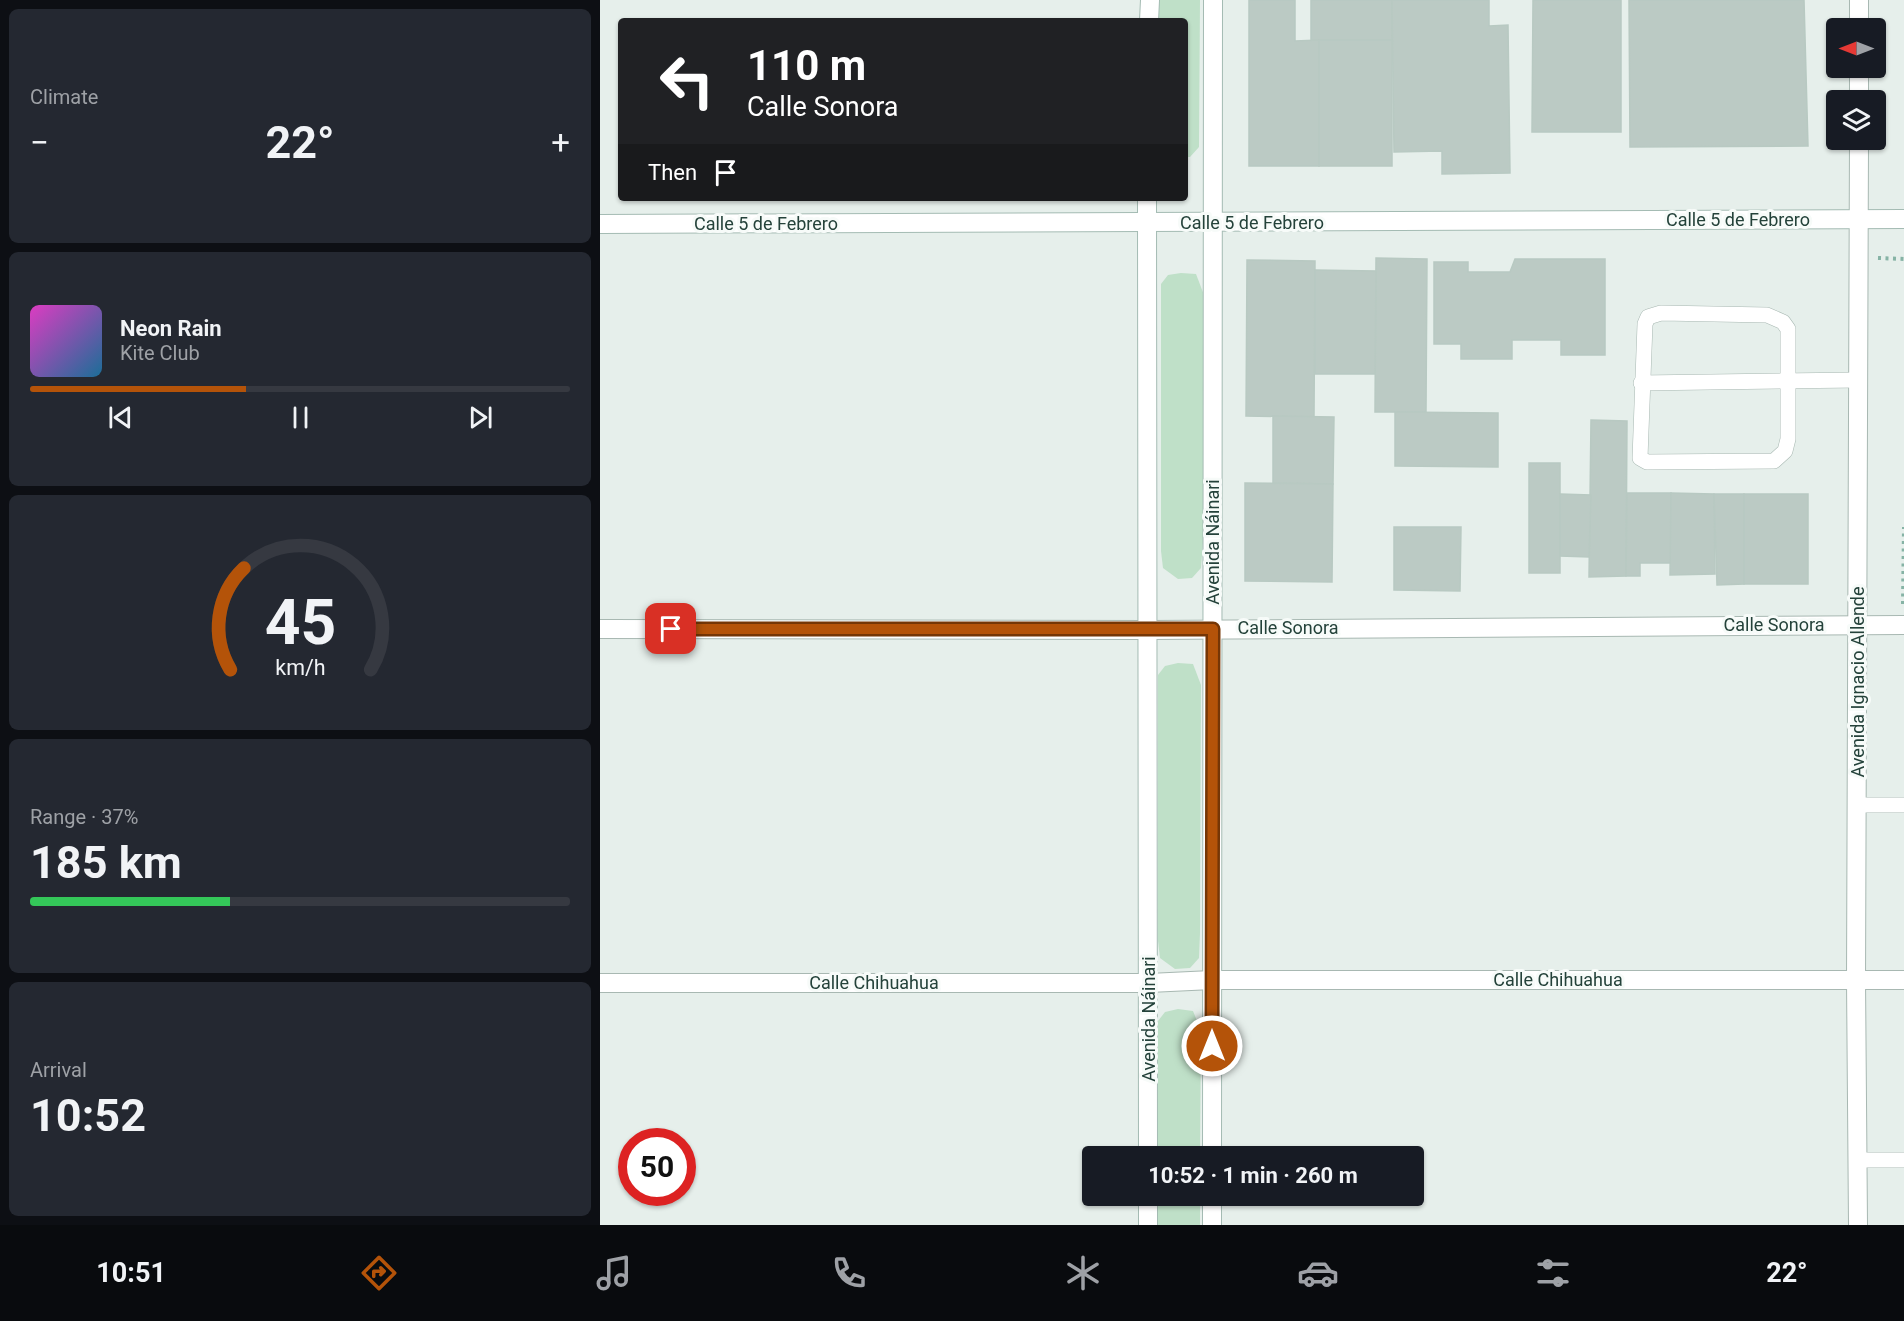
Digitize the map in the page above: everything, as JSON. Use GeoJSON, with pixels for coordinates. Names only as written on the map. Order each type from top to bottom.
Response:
{"type":"FeatureCollection","features":[{"type":"Feature","properties":{"kind":"street"},"geometry":{"type":"LineString","coordinates":[[1149,18],[1150,0]]}},
{"type":"Feature","properties":{"kind":"street","name":"Avenida Náinari"},"geometry":{"type":"LineString","coordinates":[[1212,1146],[1213,0]]}},
{"type":"Feature","properties":{"kind":"street"},"geometry":{"type":"LineString","coordinates":[[1859,0],[1859,18]]}},
{"type":"Feature","properties":{"kind":"street","name":"Avenida Ignacio Allende"},"geometry":{"type":"LineString","coordinates":[[1858,1225],[1856,980],[1859,150]]}},
{"type":"Feature","properties":{"kind":"street","name":"Avenida Náinari"},"geometry":{"type":"LineString","coordinates":[[1148,201],[1148,1146]]}},
{"type":"Feature","properties":{"kind":"street","name":"Calle 5 de Febrero"},"geometry":{"type":"LineString","coordinates":[[600,224],[1904,219]]}},
{"type":"Feature","properties":{"kind":"street","name":"Calle Sonora"},"geometry":{"type":"LineString","coordinates":[[600,629],[1148,630],[1904,625]]}},
{"type":"Feature","properties":{"kind":"street","name":"Calle Chihuahua"},"geometry":{"type":"LineString","coordinates":[[600,983],[1149,984],[1212,980],[1904,980]]}},
{"type":"Feature","properties":{"kind":"street"},"geometry":{"type":"LineString","coordinates":[[1148,1206],[1148,1225]]}},
{"type":"Feature","properties":{"kind":"street"},"geometry":{"type":"LineString","coordinates":[[1212,1206],[1212,1225]]}},
{"type":"Feature","properties":{"kind":"lane"},"geometry":{"type":"LineString","coordinates":[[1661,313],[1767,315],[1777,318],[1788,329],[1788,381],[1788,439],[1785,451],[1774,461],[1643,461],[1639,454],[1641,383],[1645,324],[1648,317],[1661,313]]}},
{"type":"Feature","properties":{"kind":"lane"},"geometry":{"type":"LineString","coordinates":[[1641,383],[1858,380]]}},
{"type":"Feature","properties":{"kind":"lane"},"geometry":{"type":"LineString","coordinates":[[1858,805],[1904,805]]}},
{"type":"Feature","properties":{"kind":"lane"},"geometry":{"type":"LineString","coordinates":[[1859,1160],[1904,1160]]}},
{"type":"Feature","properties":{"kind":"path"},"geometry":{"type":"LineString","coordinates":[[1903,608],[1904,527]]}},
{"type":"Feature","properties":{"kind":"green space"},"geometry":{"type":"Polygon","coordinates":[[[1158,0],[1200,0],[1199,147],[1190,157],[1188,157],[1188,18],[1158,18],[1158,0]]]}},
{"type":"Feature","properties":{"kind":"green space"},"geometry":{"type":"Polygon","coordinates":[[[1196,274],[1204,295],[1203,542],[1201,568],[1192,578],[1178,579],[1163,568],[1161,551],[1161,284],[1168,275],[1196,274]]]}},
{"type":"Feature","properties":{"kind":"green space"},"geometry":{"type":"Polygon","coordinates":[[[1178,663],[1193,664],[1201,685],[1200,933],[1199,958],[1190,968],[1175,969],[1160,958],[1158,941],[1158,675],[1165,666],[1178,663]]]}},
{"type":"Feature","properties":{"kind":"green space"},"geometry":{"type":"Polygon","coordinates":[[[1178,1009],[1193,1011],[1201,1031],[1200,1146],[1158,1146],[1158,1021],[1165,1012],[1178,1009]]]}},
{"type":"Feature","properties":{"kind":"green space"},"geometry":{"type":"Polygon","coordinates":[[[1158,1206],[1200,1206],[1200,1225],[1158,1225],[1158,1206]]]}},
{"type":"Feature","properties":{"kind":"building"},"geometry":{"type":"Polygon","coordinates":[[[1249,0],[1295,0],[1295,41],[1319,40],[1319,166],[1249,166],[1249,0]]]}},
{"type":"Feature","properties":{"kind":"building"},"geometry":{"type":"Polygon","coordinates":[[[1311,0],[1392,0],[1392,40],[1311,40],[1311,0]]]}},
{"type":"Feature","properties":{"kind":"building"},"geometry":{"type":"Polygon","coordinates":[[[1392,0],[1489,0],[1489,26],[1508,25],[1510,173],[1442,174],[1442,151],[1394,152],[1392,0]]]}},
{"type":"Feature","properties":{"kind":"building"},"geometry":{"type":"Polygon","coordinates":[[[1533,0],[1621,0],[1621,132],[1532,132],[1533,0]]]}},
{"type":"Feature","properties":{"kind":"building"},"geometry":{"type":"Polygon","coordinates":[[[1629,0],[1804,0],[1808,146],[1630,147],[1629,0]]]}},
{"type":"Feature","properties":{"kind":"building"},"geometry":{"type":"Polygon","coordinates":[[[1319,40],[1392,40],[1392,166],[1319,166],[1319,40]]]}},
{"type":"Feature","properties":{"kind":"building"},"geometry":{"type":"Polygon","coordinates":[[[1376,258],[1427,259],[1426,412],[1375,412],[1376,258]]]}},
{"type":"Feature","properties":{"kind":"building"},"geometry":{"type":"Polygon","coordinates":[[[1515,259],[1605,259],[1605,355],[1561,355],[1561,340],[1512,340],[1512,359],[1461,359],[1461,344],[1434,344],[1434,262],[1468,262],[1468,272],[1510,272],[1515,259]]]}},
{"type":"Feature","properties":{"kind":"building"},"geometry":{"type":"Polygon","coordinates":[[[1247,260],[1315,261],[1314,417],[1246,416],[1247,260]]]}},
{"type":"Feature","properties":{"kind":"building"},"geometry":{"type":"Polygon","coordinates":[[[1315,270],[1376,271],[1375,374],[1315,374],[1315,270]]]}},
{"type":"Feature","properties":{"kind":"building"},"geometry":{"type":"Polygon","coordinates":[[[1395,412],[1498,413],[1498,467],[1395,466],[1395,412]]]}},
{"type":"Feature","properties":{"kind":"building"},"geometry":{"type":"Polygon","coordinates":[[[1273,416],[1334,417],[1333,484],[1273,483],[1273,416]]]}},
{"type":"Feature","properties":{"kind":"building"},"geometry":{"type":"Polygon","coordinates":[[[1591,420],[1627,421],[1626,576],[1589,577],[1591,420]]]}},
{"type":"Feature","properties":{"kind":"building"},"geometry":{"type":"Polygon","coordinates":[[[1529,463],[1560,463],[1560,573],[1529,573],[1529,463]]]}},
{"type":"Feature","properties":{"kind":"building"},"geometry":{"type":"Polygon","coordinates":[[[1245,483],[1333,484],[1332,582],[1245,581],[1245,483]]]}},
{"type":"Feature","properties":{"kind":"building"},"geometry":{"type":"Polygon","coordinates":[[[1627,493],[1671,493],[1671,563],[1640,563],[1640,576],[1626,576],[1627,493]]]}},
{"type":"Feature","properties":{"kind":"building"},"geometry":{"type":"Polygon","coordinates":[[[1671,493],[1714,494],[1715,574],[1670,575],[1671,493]]]}},
{"type":"Feature","properties":{"kind":"building"},"geometry":{"type":"Polygon","coordinates":[[[1560,494],[1591,495],[1589,557],[1560,556],[1560,494]]]}},
{"type":"Feature","properties":{"kind":"building"},"geometry":{"type":"Polygon","coordinates":[[[1714,494],[1744,494],[1744,584],[1717,585],[1714,494]]]}},
{"type":"Feature","properties":{"kind":"building"},"geometry":{"type":"Polygon","coordinates":[[[1744,494],[1808,494],[1808,584],[1744,584],[1744,494]]]}},
{"type":"Feature","properties":{"kind":"building"},"geometry":{"type":"Polygon","coordinates":[[[1394,527],[1461,527],[1460,591],[1394,590],[1394,527]]]}},
{"type":"Feature","properties":{"kind":"route"},"geometry":{"type":"LineString","coordinates":[[671,629],[1213,629],[1212,1046]]}}]}
